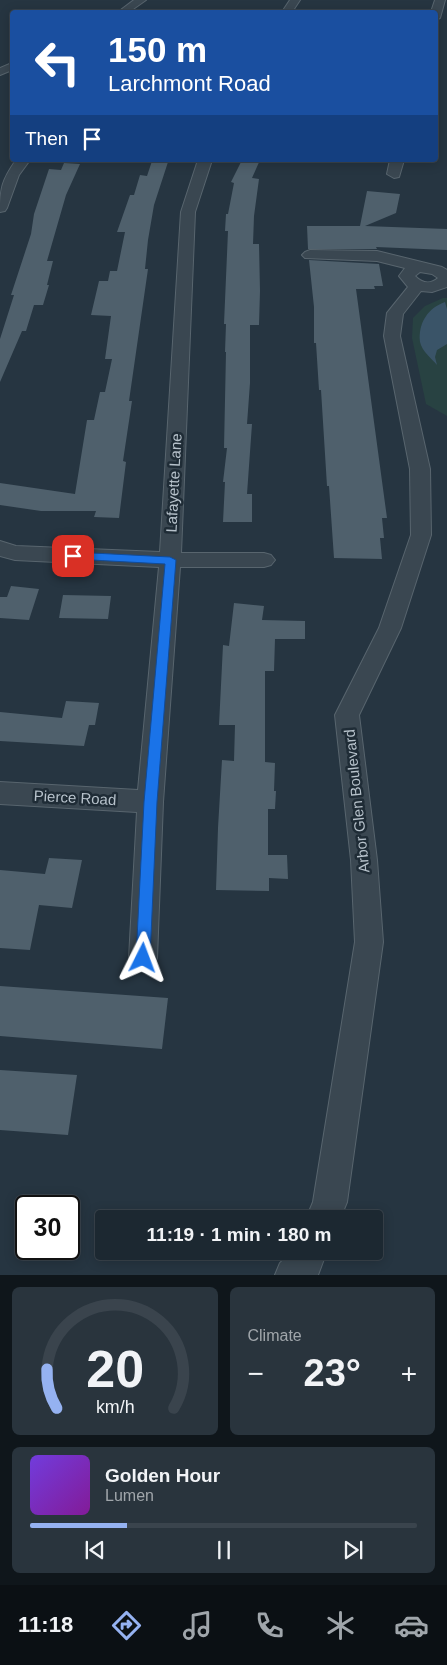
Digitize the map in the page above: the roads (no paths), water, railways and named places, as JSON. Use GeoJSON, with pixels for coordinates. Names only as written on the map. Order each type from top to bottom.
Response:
{"type":"FeatureCollection","features":[{"type":"Feature","properties":{"kind":"street"},"geometry":{"type":"LineString","coordinates":[[126,10],[141,0]]}},
{"type":"Feature","properties":{"kind":"street"},"geometry":{"type":"LineString","coordinates":[[0,208],[12,175],[22,162]]}},
{"type":"Feature","properties":{"kind":"street","name":"Lafayette Lane"},"geometry":{"type":"LineString","coordinates":[[143,958],[150,802],[170,560],[188,212],[205,162]]}},
{"type":"Feature","properties":{"kind":"street"},"geometry":{"type":"LineString","coordinates":[[394,174],[397,162]]}},
{"type":"Feature","properties":{"kind":"street","name":"Arbor Glen Boulevard"},"geometry":{"type":"LineString","coordinates":[[310,255],[377,256],[418,276],[395,313],[392,336],[420,469],[421,536],[390,628],[348,715],[364,860],[369,942],[330,1202],[327,1210]]}},
{"type":"Feature","properties":{"kind":"street"},"geometry":{"type":"LineString","coordinates":[[0,548],[15,553],[170,560],[264,560]]}},
{"type":"Feature","properties":{"kind":"street","name":"Pierce Road"},"geometry":{"type":"LineString","coordinates":[[0,793],[150,802]]}},
{"type":"Feature","properties":{"kind":"street"},"geometry":{"type":"LineString","coordinates":[[292,1275],[305,1264],[307,1260]]}},
{"type":"Feature","properties":{"kind":"water"},"geometry":{"type":"Polygon","coordinates":[[[445,302],[447,309],[447,344],[437,350],[435,357],[437,365],[423,348],[420,342],[420,335],[425,317],[434,308],[445,302]]]}}]}
